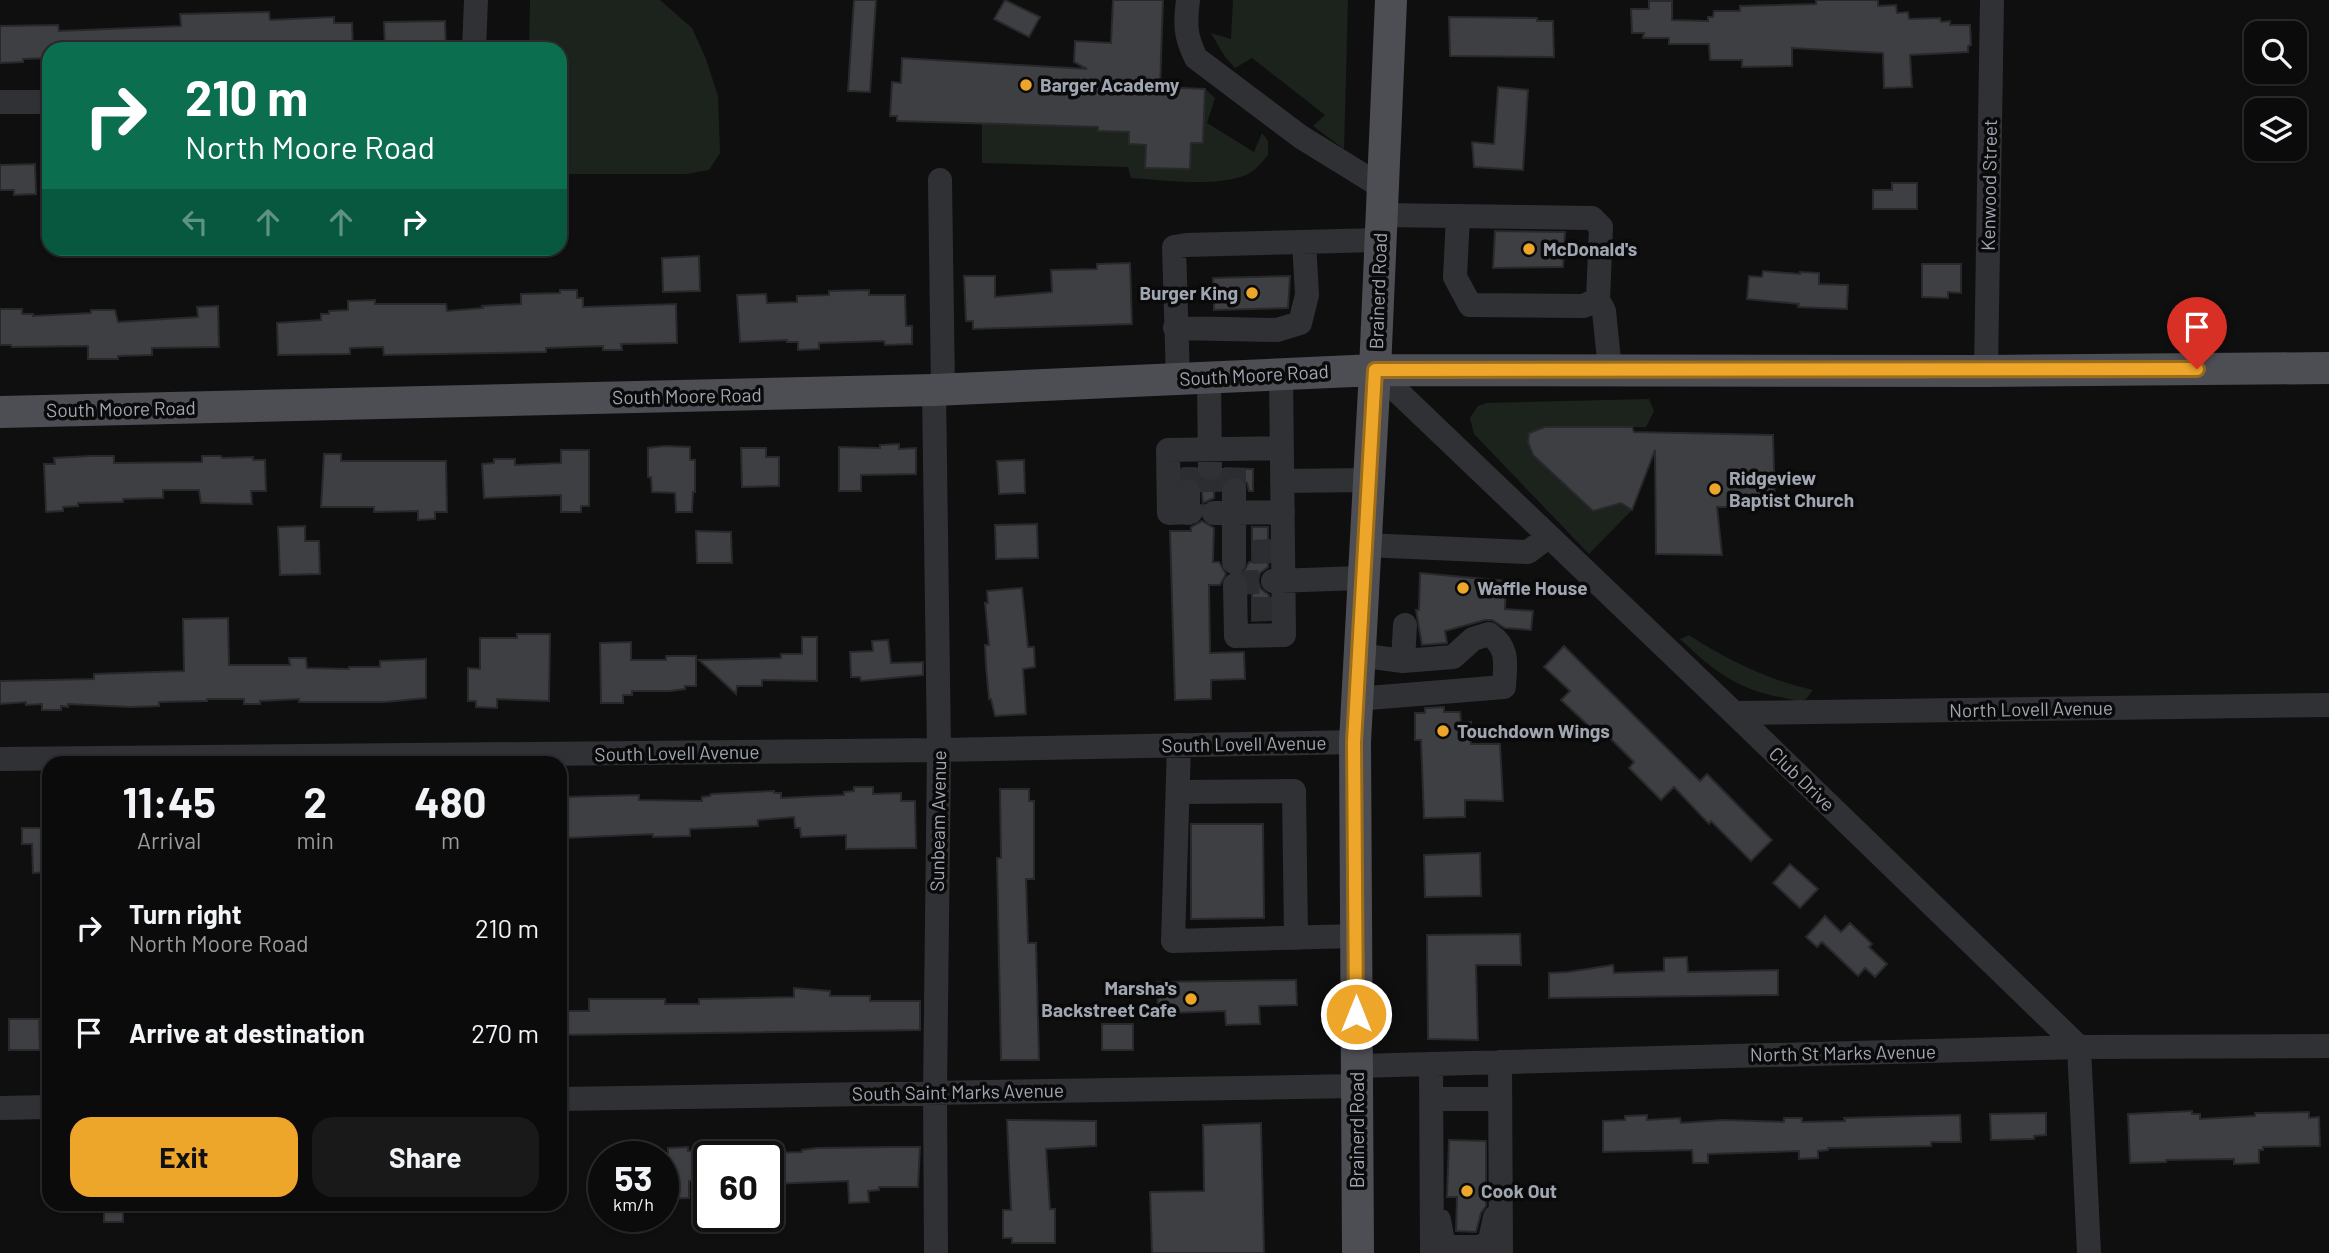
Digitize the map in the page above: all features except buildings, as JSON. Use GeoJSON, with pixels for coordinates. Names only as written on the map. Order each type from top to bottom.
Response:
{"type":"FeatureCollection","features":[{"type":"Feature","properties":{"kind":"main road","name":"Brainerd Road"},"geometry":{"type":"LineString","coordinates":[[1358,1253],[1354,742],[1375,370],[1391,0]]}},
{"type":"Feature","properties":{"kind":"main road","name":"South Moore Road"},"geometry":{"type":"LineString","coordinates":[[0,412],[938,389],[1375,370],[1986,371],[2329,368]]}},
{"type":"Feature","properties":{"kind":"street"},"geometry":{"type":"LineString","coordinates":[[474,42],[477,0]]}},
{"type":"Feature","properties":{"kind":"street"},"geometry":{"type":"LineString","coordinates":[[1188,0],[1188,41],[1196,58],[1301,137],[1381,214]]}},
{"type":"Feature","properties":{"kind":"street","name":"Kenwood Street"},"geometry":{"type":"LineString","coordinates":[[1986,371],[1992,0]]}},
{"type":"Feature","properties":{"kind":"street"},"geometry":{"type":"LineString","coordinates":[[0,102],[42,102]]}},
{"type":"Feature","properties":{"kind":"street","name":"Sunbeam Avenue"},"geometry":{"type":"LineString","coordinates":[[936,1253],[940,180]]}},
{"type":"Feature","properties":{"kind":"street"},"geometry":{"type":"LineString","coordinates":[[1178,379],[1174,247],[1304,243],[1381,214],[1592,218],[1601,227],[1598,300],[1604,311],[1610,370]]}},
{"type":"Feature","properties":{"kind":"street"},"geometry":{"type":"LineString","coordinates":[[1458,216],[1455,277],[1470,305],[1583,306],[1598,300]]}},
{"type":"Feature","properties":{"kind":"street"},"geometry":{"type":"LineString","coordinates":[[1175,328],[1277,330],[1300,323],[1307,295],[1304,243]]}},
{"type":"Feature","properties":{"kind":"street","name":"Club Drive"},"geometry":{"type":"LineString","coordinates":[[1375,370],[1734,712],[2079,1047]]}},
{"type":"Feature","properties":{"kind":"street"},"geometry":{"type":"LineString","coordinates":[[1252,559],[1283,512],[1281,374]]}},
{"type":"Feature","properties":{"kind":"street"},"geometry":{"type":"LineString","coordinates":[[1209,377],[1209,482],[1252,559],[1261,609],[1278,581]]}},
{"type":"Feature","properties":{"kind":"street"},"geometry":{"type":"LineString","coordinates":[[1209,482],[1282,448]]}},
{"type":"Feature","properties":{"kind":"street"},"geometry":{"type":"LineString","coordinates":[[1282,481],[1368,480]]}},
{"type":"Feature","properties":{"kind":"street"},"geometry":{"type":"LineString","coordinates":[[1209,482],[1283,512]]}},
{"type":"Feature","properties":{"kind":"street"},"geometry":{"type":"LineString","coordinates":[[1365,545],[1528,552],[1548,537]]}},
{"type":"Feature","properties":{"kind":"street"},"geometry":{"type":"LineString","coordinates":[[1252,559],[1278,581],[1362,578]]}},
{"type":"Feature","properties":{"kind":"street"},"geometry":{"type":"LineString","coordinates":[[1403,661],[1405,625]]}},
{"type":"Feature","properties":{"kind":"street"},"geometry":{"type":"LineString","coordinates":[[1356,699],[1504,687],[1505,654],[1499,641],[1489,634],[1473,639],[1453,657],[1403,661],[1358,654]]}},
{"type":"Feature","properties":{"kind":"street","name":"North Lovell Avenue"},"geometry":{"type":"LineString","coordinates":[[1734,712],[2329,705]]}},
{"type":"Feature","properties":{"kind":"street","name":"South Lovell Avenue"},"geometry":{"type":"LineString","coordinates":[[313,756],[939,750],[1354,742]]}},
{"type":"Feature","properties":{"kind":"street"},"geometry":{"type":"LineString","coordinates":[[1179,745],[1173,941],[1356,936]]}},
{"type":"Feature","properties":{"kind":"street","name":"South Lovell Avenue"},"geometry":{"type":"LineString","coordinates":[[0,759],[42,759]]}},
{"type":"Feature","properties":{"kind":"street"},"geometry":{"type":"LineString","coordinates":[[1178,792],[1294,791],[1296,938]]}},
{"type":"Feature","properties":{"kind":"street","name":"North St Marks Avenue"},"geometry":{"type":"LineString","coordinates":[[1357,1076],[1431,1064],[2079,1047],[2329,1046]]}},
{"type":"Feature","properties":{"kind":"street"},"geometry":{"type":"LineString","coordinates":[[2079,1047],[2089,1253]]}},
{"type":"Feature","properties":{"kind":"street"},"geometry":{"type":"LineString","coordinates":[[1500,1062],[1501,1253]]}},
{"type":"Feature","properties":{"kind":"street"},"geometry":{"type":"LineString","coordinates":[[1431,1064],[1432,1253]]}},
{"type":"Feature","properties":{"kind":"street","name":"South Saint Marks Avenue"},"geometry":{"type":"LineString","coordinates":[[567,1099],[935,1093],[1357,1076]]}},
{"type":"Feature","properties":{"kind":"street"},"geometry":{"type":"LineString","coordinates":[[1432,1099],[1499,1099]]}},
{"type":"Feature","properties":{"kind":"street"},"geometry":{"type":"LineString","coordinates":[[0,1108],[42,1107]]}},
{"type":"Feature","properties":{"kind":"street"},"geometry":{"type":"LineString","coordinates":[[1433,1210],[1441,1223],[1444,1247],[1481,1247],[1490,1240],[1500,1202]]}},
{"type":"Feature","properties":{"kind":"shaded area"},"geometry":{"type":"Polygon","coordinates":[[[530,0],[660,0],[692,28],[706,59],[718,96],[720,153],[709,170],[686,174],[567,174],[567,42],[529,42],[530,0]]]}},
{"type":"Feature","properties":{"kind":"shaded area"},"geometry":{"type":"Polygon","coordinates":[[[1233,0],[1348,0],[1344,149],[1313,126],[1325,115],[1252,58],[1235,68],[1225,57],[1211,33],[1231,39],[1233,0]]]}},
{"type":"Feature","properties":{"kind":"shaded area"},"geometry":{"type":"Polygon","coordinates":[[[1205,89],[1215,98],[1207,123],[1254,152],[1262,133],[1268,141],[1268,155],[1248,174],[1221,181],[1190,182],[1131,178],[1128,167],[982,163],[982,123],[1098,127],[1129,132],[1129,144],[1146,145],[1145,168],[1190,169],[1191,143],[1203,143],[1205,89]]]}},
{"type":"Feature","properties":{"kind":"shaded area"},"geometry":{"type":"Polygon","coordinates":[[[1649,399],[1654,411],[1646,427],[1545,427],[1529,433],[1528,442],[1533,455],[1632,510],[1589,554],[1474,434],[1470,418],[1478,406],[1486,403],[1649,399]]]}},
{"type":"Feature","properties":{"kind":"shaded area"},"geometry":{"type":"Polygon","coordinates":[[[1689,635],[1748,668],[1813,690],[1801,701],[1764,693],[1734,682],[1708,664],[1680,639],[1689,635]]]}},
{"type":"Feature","properties":{"kind":"tunnel"},"geometry":{"type":"LineString","coordinates":[[1187,468],[1188,491]]}},
{"type":"Feature","properties":{"kind":"tunnel"},"geometry":{"type":"LineString","coordinates":[[1210,468],[1211,513]]}},
{"type":"Feature","properties":{"kind":"tunnel"},"geometry":{"type":"LineString","coordinates":[[1234,468],[1234,490]]}},
{"type":"Feature","properties":{"kind":"tunnel"},"geometry":{"type":"LineString","coordinates":[[1252,552],[1273,551]]}},
{"type":"Feature","properties":{"kind":"tunnel"},"geometry":{"type":"LineString","coordinates":[[1235,583],[1273,581]]}},
{"type":"Feature","properties":{"kind":"tunnel"},"geometry":{"type":"LineString","coordinates":[[1252,609],[1274,609]]}},
{"type":"Feature","properties":{"kind":"place","name":"Barger Academy"},"geometry":{"type":"Point","coordinates":[1026,85]}},
{"type":"Feature","properties":{"kind":"place","name":"McDonald's"},"geometry":{"type":"Point","coordinates":[1529,249]}},
{"type":"Feature","properties":{"kind":"place","name":"Burger King"},"geometry":{"type":"Point","coordinates":[1252,293]}},
{"type":"Feature","properties":{"kind":"place","name":"Ridgeview Baptist Church"},"geometry":{"type":"Point","coordinates":[1715,489]}},
{"type":"Feature","properties":{"kind":"place","name":"Waffle House"},"geometry":{"type":"Point","coordinates":[1463,588]}},
{"type":"Feature","properties":{"kind":"place","name":"Touchdown Wings"},"geometry":{"type":"Point","coordinates":[1443,731]}},
{"type":"Feature","properties":{"kind":"place","name":"Marsha's Backstreet Cafe"},"geometry":{"type":"Point","coordinates":[1191,999]}},
{"type":"Feature","properties":{"kind":"place","name":"Cook Out"},"geometry":{"type":"Point","coordinates":[1467,1191]}},
{"type":"Feature","properties":{"kind":"route"},"geometry":{"type":"LineString","coordinates":[[1356,1014],[1354,742],[1375,370],[2197,369]]}}]}
